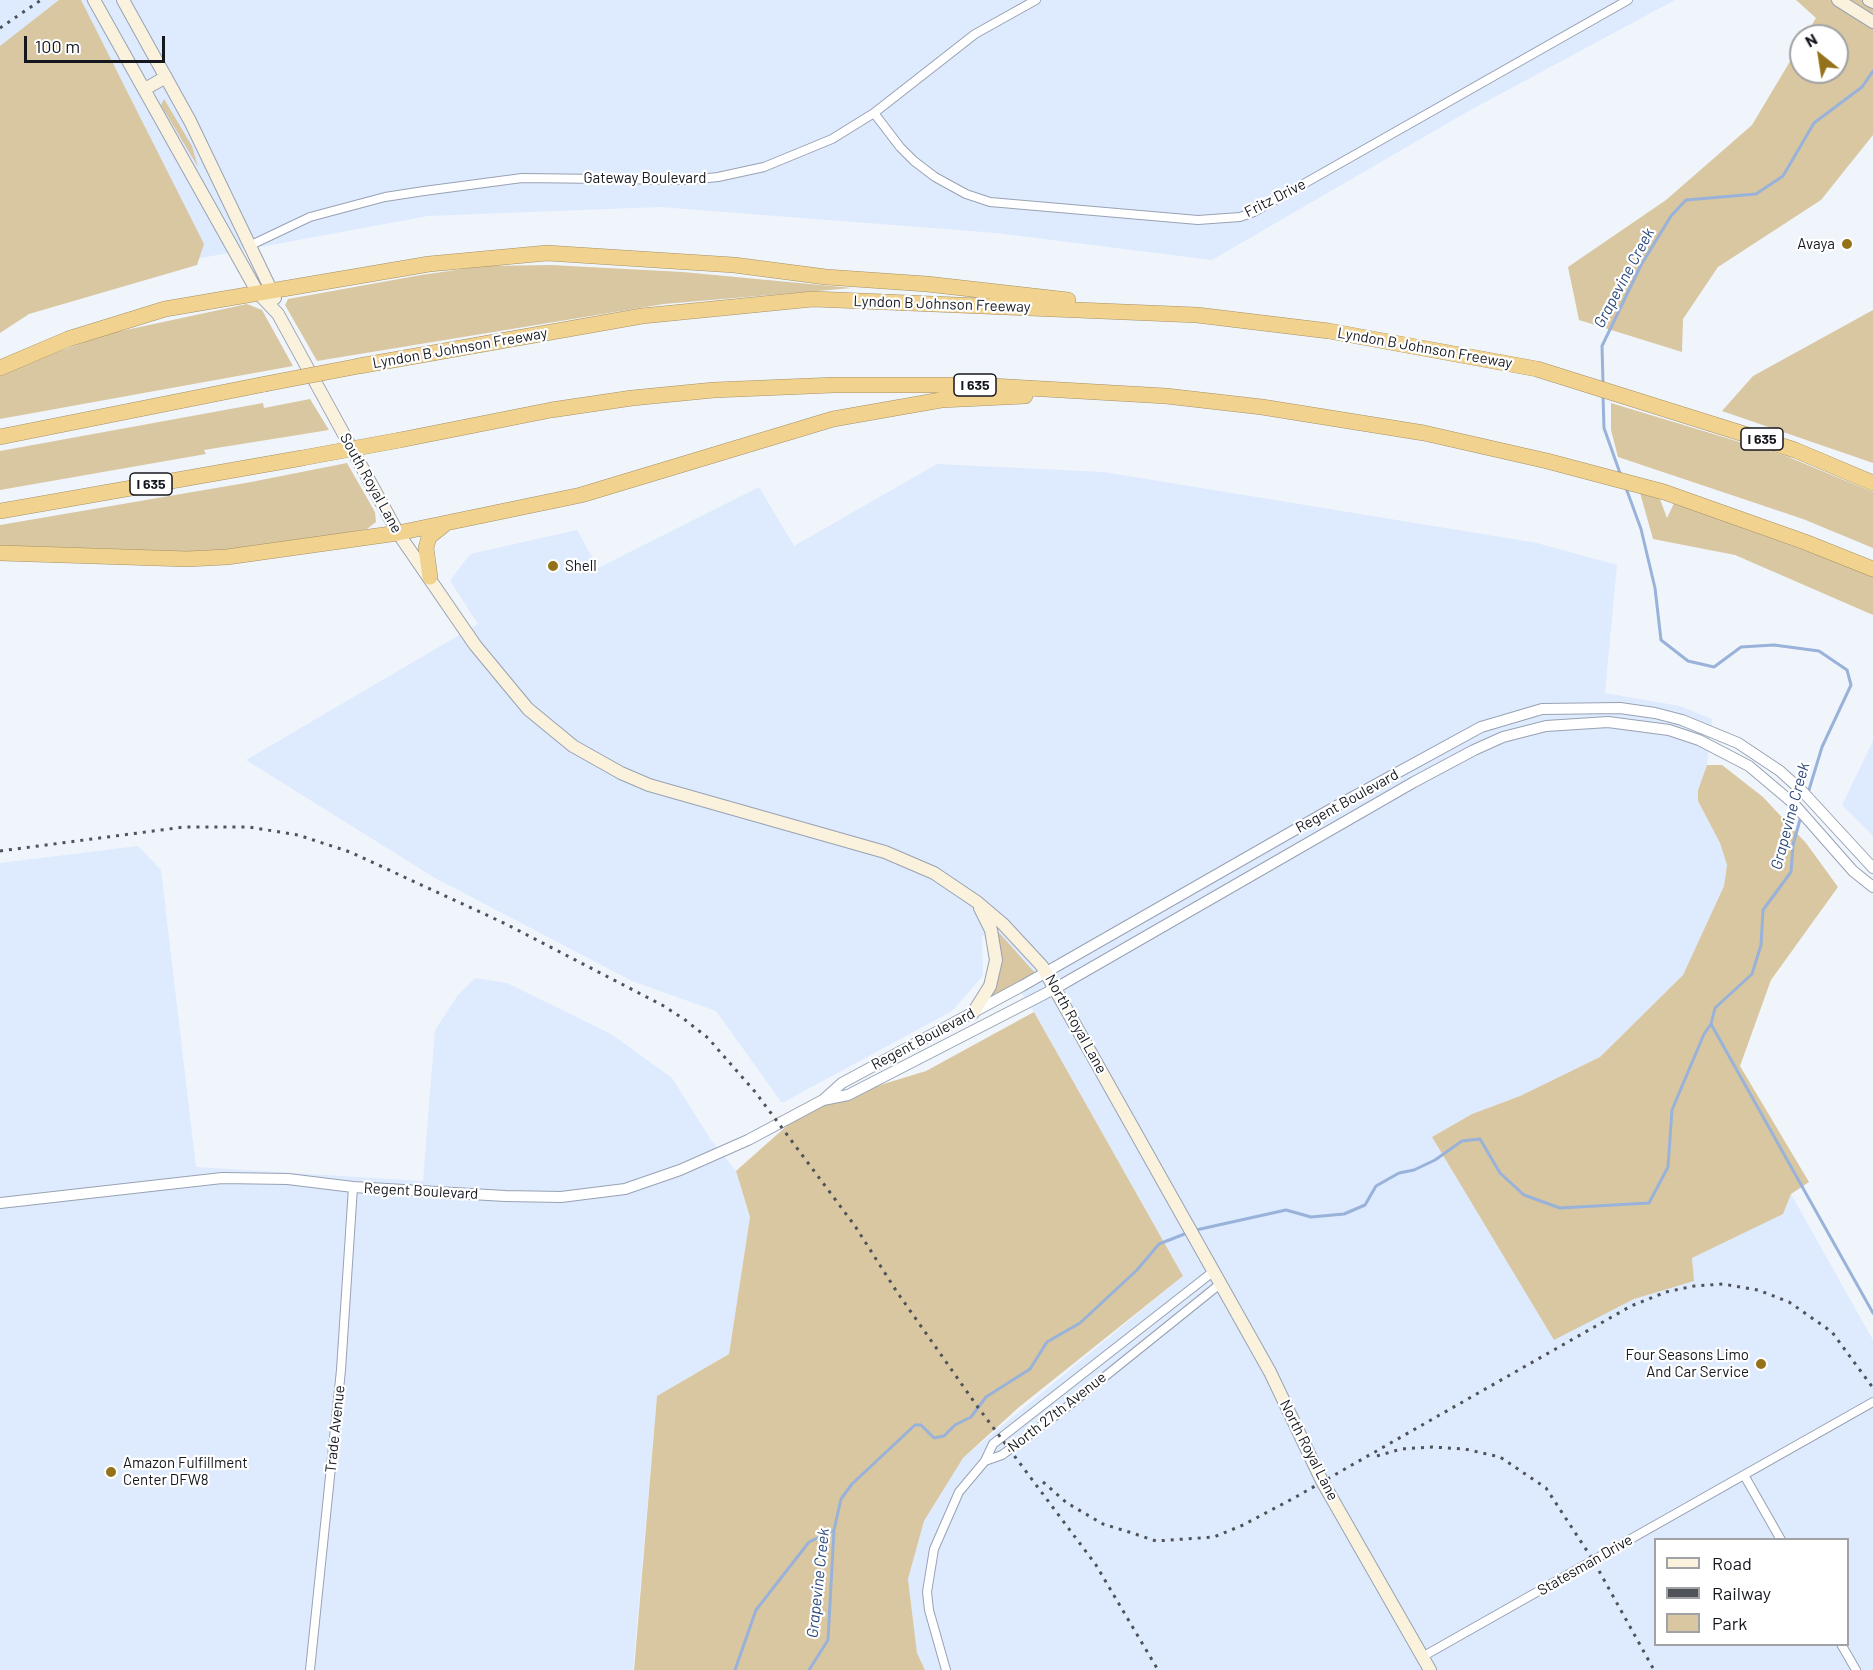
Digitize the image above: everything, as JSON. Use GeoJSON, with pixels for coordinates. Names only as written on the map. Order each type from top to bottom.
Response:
{"type":"FeatureCollection","features":[{"type":"Feature","properties":{"kind":"highway"},"geometry":{"type":"LineString","coordinates":[[0,368],[68,339],[165,309],[429,264],[556,254],[734,265],[826,277],[927,284],[1197,315]]}},
{"type":"Feature","properties":{"kind":"highway","name":"Lyndon B Johnson Freeway"},"geometry":{"type":"LineString","coordinates":[[0,437],[264,384],[642,316],[813,299],[1197,315],[1329,331],[1538,369],[1649,402],[1795,450],[1873,483]]}},
{"type":"Feature","properties":{"kind":"highway","name":"I 635"},"geometry":{"type":"LineString","coordinates":[[0,511],[302,458],[551,410],[632,398],[714,390],[834,385],[975,385],[1166,396],[1262,407],[1424,433],[1547,461],[1664,492],[1805,542],[1873,569]]}},
{"type":"Feature","properties":{"kind":"highway"},"geometry":{"type":"LineString","coordinates":[[0,553],[187,559],[227,557],[398,533],[581,495],[807,425],[903,405],[990,397],[1166,396]]}},
{"type":"Feature","properties":{"kind":"highway"},"geometry":{"type":"LineString","coordinates":[[430,577],[426,548],[429,537],[450,522]]}},
{"type":"Feature","properties":{"kind":"main road","name":"South Royal Lane"},"geometry":{"type":"LineString","coordinates":[[94,0],[258,293],[278,314],[398,533],[475,645]]}},
{"type":"Feature","properties":{"kind":"main road","name":"South Royal Lane"},"geometry":{"type":"LineString","coordinates":[[123,0],[166,77],[252,245],[273,291],[278,314]]}},
{"type":"Feature","properties":{"kind":"main road"},"geometry":{"type":"LineString","coordinates":[[1838,0],[1873,22]]}},
{"type":"Feature","properties":{"kind":"main road"},"geometry":{"type":"LineString","coordinates":[[1869,0],[1873,2]]}},
{"type":"Feature","properties":{"kind":"main road"},"geometry":{"type":"LineString","coordinates":[[145,89],[166,77]]}},
{"type":"Feature","properties":{"kind":"main road"},"geometry":{"type":"LineString","coordinates":[[198,187],[218,177]]}},
{"type":"Feature","properties":{"kind":"main road","name":"North Royal Lane"},"geometry":{"type":"LineString","coordinates":[[475,645],[508,688],[551,730],[573,746],[621,773],[691,798],[894,855],[934,873],[976,902],[1012,933],[1046,972],[1056,988],[1270,1372],[1322,1481],[1430,1670]]}},
{"type":"Feature","properties":{"kind":"main road"},"geometry":{"type":"LineString","coordinates":[[973,1013],[990,986],[996,960],[991,930],[976,902]]}},
{"type":"Feature","properties":{"kind":"street","name":"Gateway Boulevard"},"geometry":{"type":"LineString","coordinates":[[252,245],[299,221],[346,207],[463,185],[553,177],[659,180],[718,177],[764,167],[805,152],[874,112],[975,34],[1036,0]]}},
{"type":"Feature","properties":{"kind":"street","name":"Fritz Drive"},"geometry":{"type":"LineString","coordinates":[[874,112],[900,147],[921,166],[966,194],[990,202],[1198,220],[1240,217],[1254,212],[1628,0]]}},
{"type":"Feature","properties":{"kind":"street","name":"Regent Boulevard"},"geometry":{"type":"LineString","coordinates":[[0,1203],[222,1178],[288,1179],[353,1187],[561,1197],[625,1189],[680,1170],[748,1140],[823,1100],[842,1083],[973,1013],[1340,804],[1481,727],[1542,710],[1620,708],[1655,713],[1713,732],[1756,755],[1803,792],[1873,868]]}},
{"type":"Feature","properties":{"kind":"street","name":"Regent Boulevard"},"geometry":{"type":"LineString","coordinates":[[823,1100],[848,1095],[1056,988],[1414,782],[1503,737],[1554,725],[1608,722],[1669,730],[1708,744],[1749,766],[1794,804],[1853,871],[1873,887]]}},
{"type":"Feature","properties":{"kind":"street"},"geometry":{"type":"LineString","coordinates":[[1708,744],[1713,732]]}},
{"type":"Feature","properties":{"kind":"street","name":"Trade Avenue"},"geometry":{"type":"LineString","coordinates":[[310,1670],[341,1370],[353,1187]]}},
{"type":"Feature","properties":{"kind":"street","name":"North 27th Avenue"},"geometry":{"type":"LineString","coordinates":[[985,1461],[993,1444],[1214,1271]]}},
{"type":"Feature","properties":{"kind":"street","name":"North 27th Avenue"},"geometry":{"type":"LineString","coordinates":[[985,1461],[1002,1455],[1067,1407],[1220,1284]]}},
{"type":"Feature","properties":{"kind":"street"},"geometry":{"type":"LineString","coordinates":[[1056,1394],[1067,1407]]}},
{"type":"Feature","properties":{"kind":"street","name":"Statesman Drive"},"geometry":{"type":"LineString","coordinates":[[1422,1657],[1873,1402]]}},
{"type":"Feature","properties":{"kind":"street"},"geometry":{"type":"LineString","coordinates":[[946,1670],[929,1610],[927,1592],[932,1559],[941,1531],[959,1492],[985,1461]]}},
{"type":"Feature","properties":{"kind":"street"},"geometry":{"type":"LineString","coordinates":[[1744,1475],[1780,1538]]}},
{"type":"Feature","properties":{"kind":"street"},"geometry":{"type":"LineString","coordinates":[[1842,1646],[1856,1670]]}},
{"type":"Feature","properties":{"kind":"shaded area"},"geometry":{"type":"Polygon","coordinates":[[[0,0],[1675,0],[1467,112],[1212,260],[996,233],[660,207],[428,216],[201,258],[0,311],[0,0]]]}},
{"type":"Feature","properties":{"kind":"shaded area"},"geometry":{"type":"Polygon","coordinates":[[[937,464],[1104,472],[1537,543],[1617,565],[1605,693],[1680,706],[1712,719],[1707,765],[1698,790],[1698,801],[1720,843],[1727,865],[1724,886],[1683,975],[1600,1057],[1520,1096],[1472,1114],[1432,1137],[1554,1339],[1634,1299],[1693,1281],[1692,1258],[1782,1214],[1791,1194],[1873,1340],[1873,1670],[925,1670],[917,1653],[908,1579],[924,1521],[963,1458],[1183,1276],[1034,1012],[982,934],[983,976],[952,1011],[782,1103],[716,1011],[632,981],[435,878],[246,760],[478,624],[450,581],[470,554],[577,530],[598,568],[759,487],[794,546],[937,464]]]}},
{"type":"Feature","properties":{"kind":"shaded area"},"geometry":{"type":"Polygon","coordinates":[[[1873,741],[1873,836],[1842,805],[1873,741]]]}},
{"type":"Feature","properties":{"kind":"shaded area"},"geometry":{"type":"Polygon","coordinates":[[[138,846],[161,870],[196,1167],[423,1181],[435,1030],[458,995],[475,978],[507,983],[611,1034],[672,1078],[711,1140],[736,1171],[750,1217],[729,1354],[657,1396],[633,1670],[0,1670],[0,863],[138,846]]]}},
{"type":"Feature","properties":{"kind":"green space"},"geometry":{"type":"Polygon","coordinates":[[[59,0],[81,0],[204,244],[197,265],[29,314],[0,333],[0,46],[59,0]]]}},
{"type":"Feature","properties":{"kind":"green space"},"geometry":{"type":"Polygon","coordinates":[[[1796,0],[1873,0],[1873,135],[1821,200],[1718,267],[1683,319],[1682,352],[1579,320],[1568,267],[1666,200],[1752,125],[1789,63],[1789,84],[1849,84],[1849,24],[1812,24],[1816,18],[1796,0]]]}},
{"type":"Feature","properties":{"kind":"green space"},"geometry":{"type":"Polygon","coordinates":[[[164,99],[192,146],[198,167],[161,105],[164,99]]]}},
{"type":"Feature","properties":{"kind":"green space"},"geometry":{"type":"Polygon","coordinates":[[[551,265],[683,272],[852,288],[664,304],[317,361],[285,305],[288,299],[421,275],[484,266],[551,265]]]}},
{"type":"Feature","properties":{"kind":"green space"},"geometry":{"type":"Polygon","coordinates":[[[247,304],[262,310],[293,366],[0,419],[0,376],[38,359],[107,334],[247,304]]]}},
{"type":"Feature","properties":{"kind":"green space"},"geometry":{"type":"Polygon","coordinates":[[[1873,310],[1873,463],[1722,411],[1753,376],[1873,310]]]}},
{"type":"Feature","properties":{"kind":"green space"},"geometry":{"type":"Polygon","coordinates":[[[310,399],[329,430],[204,450],[206,454],[0,490],[0,451],[263,403],[264,408],[310,399]]]}},
{"type":"Feature","properties":{"kind":"green space"},"geometry":{"type":"Polygon","coordinates":[[[1611,403],[1786,456],[1873,492],[1873,548],[1803,519],[1618,457],[1611,430],[1611,403]]]}},
{"type":"Feature","properties":{"kind":"green space"},"geometry":{"type":"Polygon","coordinates":[[[347,463],[375,512],[376,522],[367,529],[268,548],[206,554],[0,549],[0,525],[251,482],[347,463]]]}},
{"type":"Feature","properties":{"kind":"green space"},"geometry":{"type":"Polygon","coordinates":[[[1640,493],[1660,499],[1667,518],[1674,503],[1873,575],[1873,615],[1735,555],[1653,539],[1640,493]]]}},
{"type":"Feature","properties":{"kind":"green space"},"geometry":{"type":"Polygon","coordinates":[[[1707,765],[1722,765],[1763,797],[1806,843],[1838,887],[1771,980],[1740,1066],[1809,1182],[1791,1194],[1783,1214],[1692,1258],[1694,1281],[1634,1299],[1554,1340],[1432,1137],[1472,1114],[1520,1096],[1600,1057],[1683,975],[1724,886],[1727,865],[1720,843],[1698,801],[1698,790],[1707,765]]]}},
{"type":"Feature","properties":{"kind":"green space"},"geometry":{"type":"Polygon","coordinates":[[[994,927],[1035,973],[992,996],[990,995],[994,927]]]}},
{"type":"Feature","properties":{"kind":"green space"},"geometry":{"type":"Polygon","coordinates":[[[1034,1012],[1183,1276],[1018,1408],[963,1458],[924,1521],[908,1579],[917,1653],[925,1670],[634,1670],[657,1396],[729,1354],[750,1217],[736,1171],[808,1107],[926,1071],[1034,1012]]]}},
{"type":"Feature","properties":{"kind":"waterway","name":"Grapevine Creek"},"geometry":{"type":"LineString","coordinates":[[1603,383],[1602,346],[1641,265],[1671,216],[1686,200],[1756,194],[1783,176],[1814,123],[1862,87],[1873,71]]}},
{"type":"Feature","properties":{"kind":"waterway","name":"Grapevine Creek"},"geometry":{"type":"LineString","coordinates":[[1603,396],[1604,428],[1621,476]]}},
{"type":"Feature","properties":{"kind":"waterway","name":"Grapevine Creek"},"geometry":{"type":"LineString","coordinates":[[1626,488],[1641,529],[1655,588],[1661,640],[1688,661],[1714,667],[1741,647],[1774,645],[1819,651],[1847,670],[1851,685],[1822,747],[1808,793]]}},
{"type":"Feature","properties":{"kind":"waterway","name":"Grapevine Creek"},"geometry":{"type":"LineString","coordinates":[[1196,1230],[1286,1210],[1311,1217],[1344,1214],[1365,1205],[1376,1186],[1399,1173],[1414,1170],[1435,1160],[1462,1141],[1480,1139],[1500,1173],[1524,1195],[1560,1208],[1649,1203],[1668,1167],[1672,1110],[1704,1034],[1711,1024],[1715,1008],[1752,974],[1761,945],[1763,910],[1791,872],[1793,845],[1801,816]]}},
{"type":"Feature","properties":{"kind":"waterway"},"geometry":{"type":"LineString","coordinates":[[1711,1024],[1873,1313]]}},
{"type":"Feature","properties":{"kind":"waterway","name":"Grapevine Creek"},"geometry":{"type":"LineString","coordinates":[[809,1670],[828,1640],[834,1530],[841,1499],[852,1484],[915,1425],[921,1425],[934,1438],[944,1436],[955,1425],[971,1417],[986,1397],[1030,1369],[1047,1342],[1080,1323],[1137,1270],[1159,1244],[1187,1233]]}},
{"type":"Feature","properties":{"kind":"waterway"},"geometry":{"type":"LineString","coordinates":[[735,1670],[756,1610],[809,1542],[834,1530]]}},
{"type":"Feature","properties":{"kind":"railway"},"geometry":{"type":"LineString","coordinates":[[0,28],[41,0]]}},
{"type":"Feature","properties":{"kind":"railway"},"geometry":{"type":"LineString","coordinates":[[0,851],[184,827],[249,827],[298,835],[350,852],[506,924],[662,1005],[684,1019],[708,1038],[756,1093],[855,1226],[897,1292],[977,1406],[1096,1565],[1158,1670]]}},
{"type":"Feature","properties":{"kind":"railway"},"geometry":{"type":"LineString","coordinates":[[1043,1482],[1067,1503],[1103,1524],[1156,1541],[1214,1537],[1243,1525],[1294,1498],[1631,1306],[1666,1292],[1694,1286],[1723,1284],[1758,1290],[1789,1302],[1832,1332],[1873,1388]]}},
{"type":"Feature","properties":{"kind":"railway"},"geometry":{"type":"LineString","coordinates":[[1377,1456],[1401,1449],[1432,1447],[1465,1449],[1500,1457],[1546,1488],[1593,1560],[1654,1670]]}},
{"type":"Feature","properties":{"kind":"place","name":"Avaya"},"geometry":{"type":"Point","coordinates":[1847,244]}},
{"type":"Feature","properties":{"kind":"place","name":"Shell"},"geometry":{"type":"Point","coordinates":[553,566]}},
{"type":"Feature","properties":{"kind":"place","name":"Four Seasons Limo And Car Service"},"geometry":{"type":"Point","coordinates":[1761,1364]}},
{"type":"Feature","properties":{"kind":"place","name":"Amazon Fulfillment Center DFW8"},"geometry":{"type":"Point","coordinates":[111,1472]}}]}
